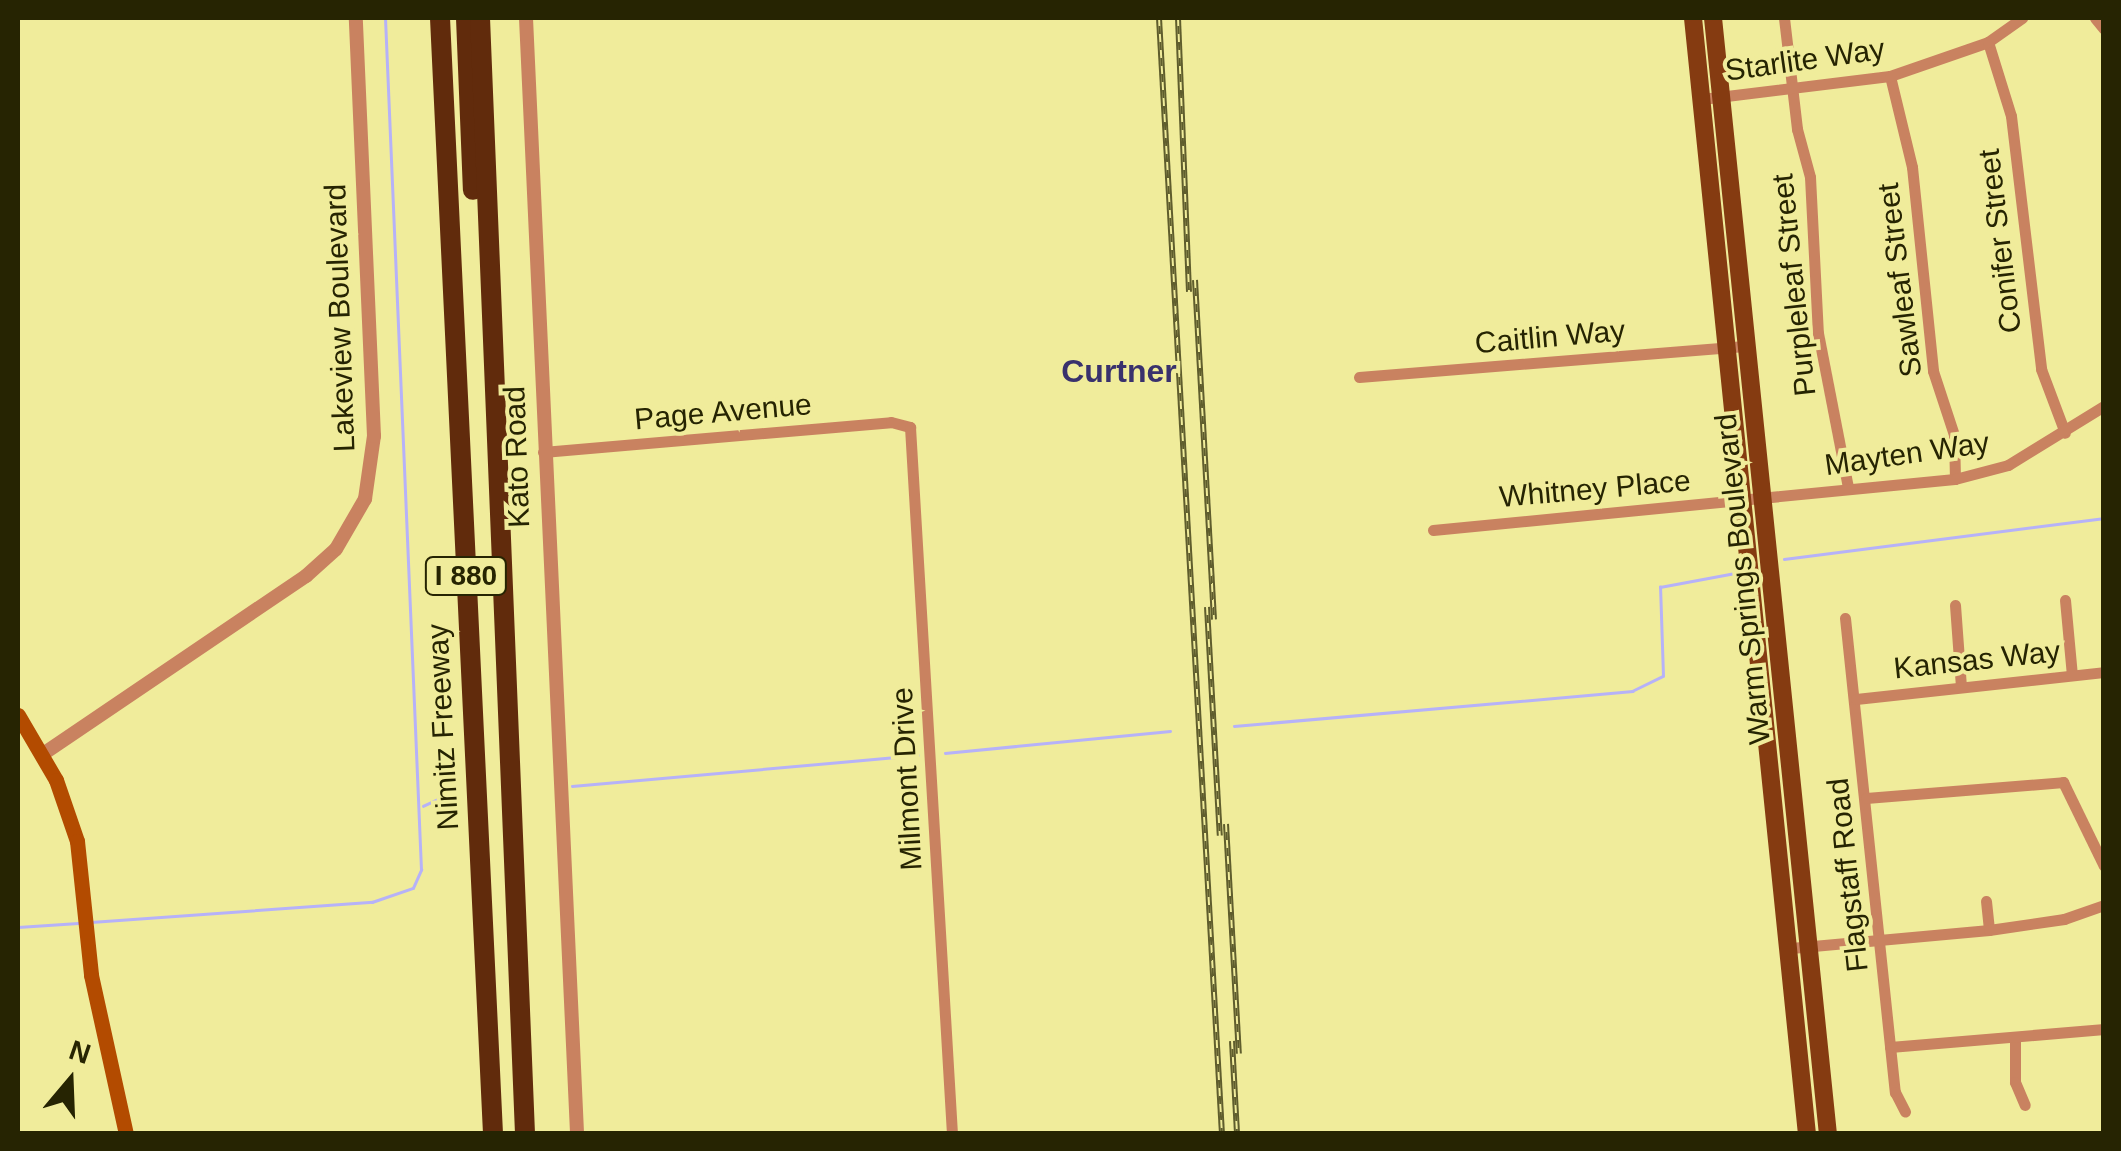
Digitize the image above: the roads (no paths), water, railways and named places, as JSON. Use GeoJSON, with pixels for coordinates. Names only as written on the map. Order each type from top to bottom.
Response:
{"type":"FeatureCollection","features":[{"type":"Feature","properties":{"kind":"highway","name":"Nimitz Freeway"},"geometry":{"type":"LineString","coordinates":[[440,18],[493,1134]]}},
{"type":"Feature","properties":{"kind":"highway","name":"I 880"},"geometry":{"type":"LineString","coordinates":[[466,18],[476,242],[490,256]]}},
{"type":"Feature","properties":{"kind":"highway","name":"I 880"},"geometry":{"type":"LineString","coordinates":[[480,18],[525,1134]]}},
{"type":"Feature","properties":{"kind":"main road","name":"Warm Springs Boulevard"},"geometry":{"type":"LineString","coordinates":[[1693,18],[1736,347],[1761,499],[1828,1134]]}},
{"type":"Feature","properties":{"kind":"main road","name":"Warm Springs Boulevard"},"geometry":{"type":"LineString","coordinates":[[1713,18],[1721,97],[1742,501],[1791,948],[1807,1134]]}},
{"type":"Feature","properties":{"kind":"main road"},"geometry":{"type":"LineString","coordinates":[[1765,707],[1774,715],[1781,767],[1794,787]]}},
{"type":"Feature","properties":{"kind":"main road"},"geometry":{"type":"LineString","coordinates":[[18,715],[43,754],[74,829],[89,939],[126,1134]]}},
{"type":"Feature","properties":{"kind":"street","name":"Lakeview Boulevard"},"geometry":{"type":"LineString","coordinates":[[43,754],[306,576],[336,549],[361,508],[374,436],[356,18]]}},
{"type":"Feature","properties":{"kind":"street","name":"Kato Road"},"geometry":{"type":"LineString","coordinates":[[526,18],[577,1134]]}},
{"type":"Feature","properties":{"kind":"street","name":"Purpleleaf Street"},"geometry":{"type":"LineString","coordinates":[[1784,18],[1792,90],[1810,177],[1818,333],[1848,488]]}},
{"type":"Feature","properties":{"kind":"street","name":"Starlite Way"},"geometry":{"type":"LineString","coordinates":[[1702,99],[1890,76],[1988,42],[2022,18]]}},
{"type":"Feature","properties":{"kind":"street"},"geometry":{"type":"LineString","coordinates":[[2094,18],[2104,29]]}},
{"type":"Feature","properties":{"kind":"street","name":"Conifer Street"},"geometry":{"type":"LineString","coordinates":[[1988,42],[2011,116],[2041,369],[2066,432]]}},
{"type":"Feature","properties":{"kind":"street","name":"Sawleaf Street"},"geometry":{"type":"LineString","coordinates":[[1890,76],[1912,167],[1933,372],[1954,435],[1955,479]]}},
{"type":"Feature","properties":{"kind":"street","name":"Caitlin Way"},"geometry":{"type":"LineString","coordinates":[[1358,377],[1736,347]]}},
{"type":"Feature","properties":{"kind":"street","name":"Mayten Way"},"geometry":{"type":"LineString","coordinates":[[1761,499],[1955,479],[2008,465],[2104,406]]}},
{"type":"Feature","properties":{"kind":"street","name":"Page Avenue"},"geometry":{"type":"LineString","coordinates":[[543,452],[906,425]]}},
{"type":"Feature","properties":{"kind":"street","name":"Milmont Drive"},"geometry":{"type":"LineString","coordinates":[[906,425],[912,434],[952,1134]]}},
{"type":"Feature","properties":{"kind":"street","name":"Whitney Place"},"geometry":{"type":"LineString","coordinates":[[1433,530],[1761,499]]}},
{"type":"Feature","properties":{"kind":"street"},"geometry":{"type":"LineString","coordinates":[[2065,600],[2072,675]]}},
{"type":"Feature","properties":{"kind":"street"},"geometry":{"type":"LineString","coordinates":[[1955,604],[1961,687]]}},
{"type":"Feature","properties":{"kind":"street","name":"Flagstaff Road"},"geometry":{"type":"LineString","coordinates":[[1846,618],[1895,1092],[1905,1112]]}},
{"type":"Feature","properties":{"kind":"street","name":"Kansas Way"},"geometry":{"type":"LineString","coordinates":[[1856,699],[2104,672]]}},
{"type":"Feature","properties":{"kind":"street"},"geometry":{"type":"LineString","coordinates":[[1866,798],[2063,782],[2104,866]]}},
{"type":"Feature","properties":{"kind":"street"},"geometry":{"type":"LineString","coordinates":[[1986,901],[1988,930]]}},
{"type":"Feature","properties":{"kind":"street"},"geometry":{"type":"LineString","coordinates":[[1791,948],[1988,930],[2064,919],[2104,905]]}},
{"type":"Feature","properties":{"kind":"street"},"geometry":{"type":"LineString","coordinates":[[1890,1047],[2015,1040],[2104,1029]]}},
{"type":"Feature","properties":{"kind":"street"},"geometry":{"type":"LineString","coordinates":[[2015,1040],[2015,1082],[2026,1105]]}},
{"type":"Feature","properties":{"kind":"waterway"},"geometry":{"type":"LineString","coordinates":[[91,922],[372,902],[413,888],[421,870],[385,18]]}},
{"type":"Feature","properties":{"kind":"waterway"},"geometry":{"type":"LineString","coordinates":[[1784,559],[2104,518]]}},
{"type":"Feature","properties":{"kind":"waterway"},"geometry":{"type":"LineString","coordinates":[[1234,726],[1632,691],[1663,676],[1660,587],[1735,573]]}},
{"type":"Feature","properties":{"kind":"waterway"},"geometry":{"type":"LineString","coordinates":[[945,753],[1170,731]]}},
{"type":"Feature","properties":{"kind":"waterway"},"geometry":{"type":"LineString","coordinates":[[572,786],[918,755]]}},
{"type":"Feature","properties":{"kind":"waterway"},"geometry":{"type":"LineString","coordinates":[[423,806],[453,792]]}},
{"type":"Feature","properties":{"kind":"waterway"},"geometry":{"type":"LineString","coordinates":[[18,927],[78,923]]}},
{"type":"Feature","properties":{"kind":"railway"},"geometry":{"type":"LineString","coordinates":[[1159,18],[1222,1134]]}},
{"type":"Feature","properties":{"kind":"railway"},"geometry":{"type":"LineString","coordinates":[[1178,18],[1189,292]]}},
{"type":"Feature","properties":{"kind":"railway"},"geometry":{"type":"LineString","coordinates":[[1195,280],[1214,619]]}},
{"type":"Feature","properties":{"kind":"railway"},"geometry":{"type":"LineString","coordinates":[[1207,607],[1220,836]]}},
{"type":"Feature","properties":{"kind":"railway"},"geometry":{"type":"LineString","coordinates":[[1226,824],[1239,1054]]}},
{"type":"Feature","properties":{"kind":"railway"},"geometry":{"type":"LineString","coordinates":[[1232,1041],[1237,1134]]}},
{"type":"Feature","properties":{"kind":"district","name":"Curtner"},"geometry":{"type":"Point","coordinates":[1119,371]}}]}
